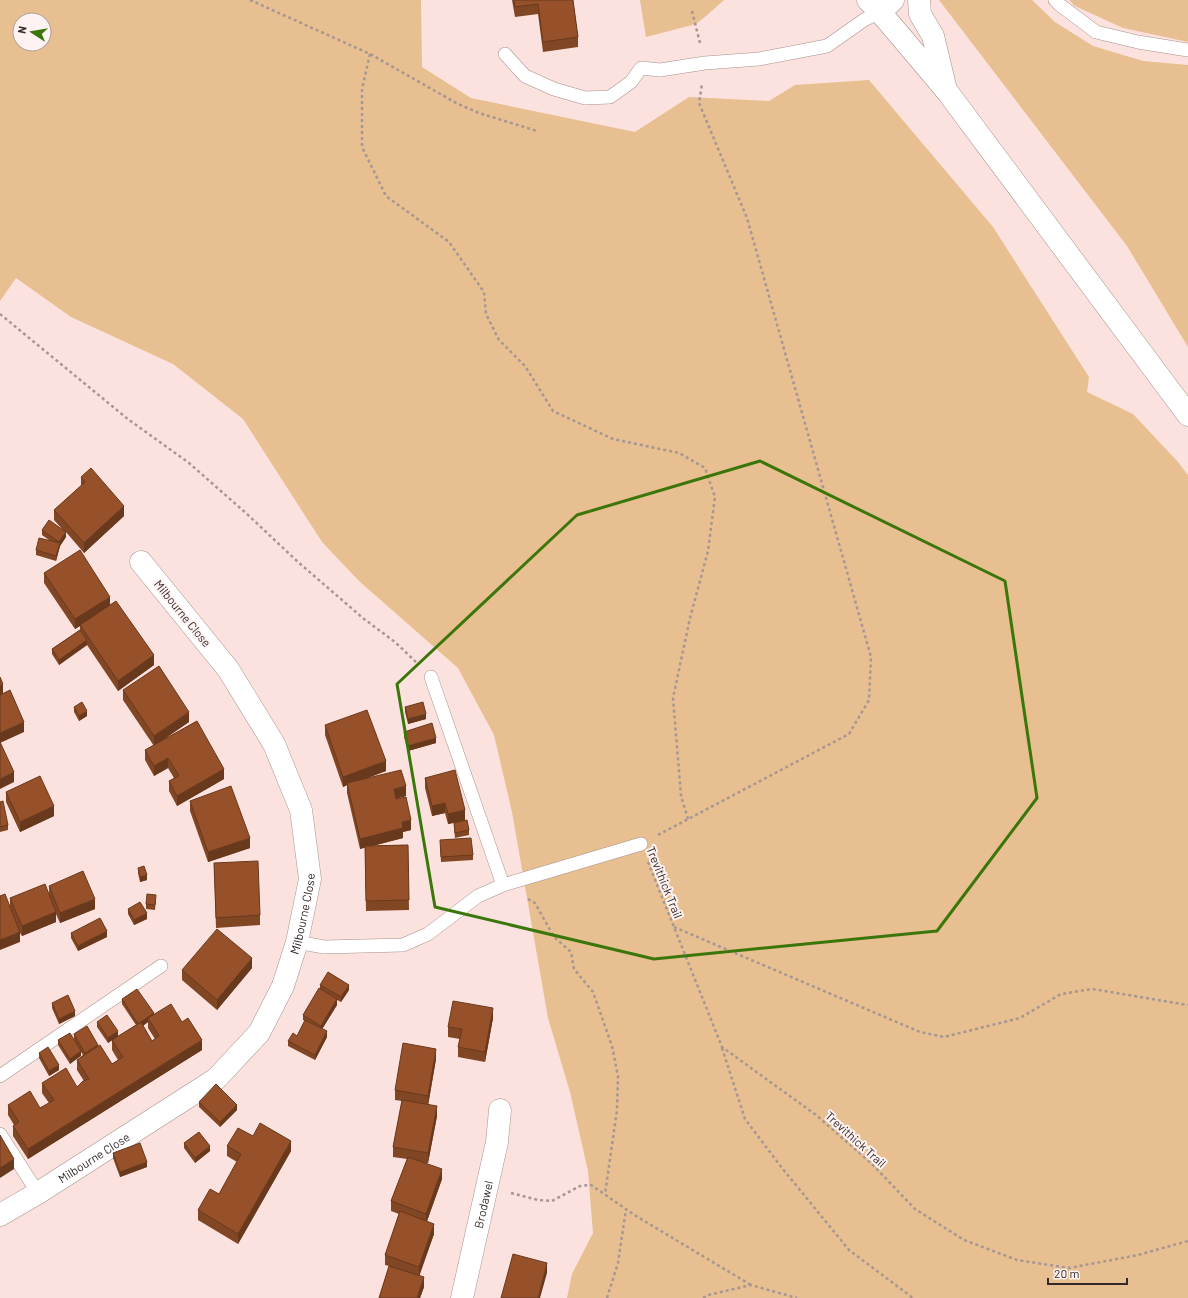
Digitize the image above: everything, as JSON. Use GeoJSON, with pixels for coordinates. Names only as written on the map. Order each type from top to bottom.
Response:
{"type":"FeatureCollection","features":[{"type":"Feature","properties":{"kind":"main road"},"geometry":{"type":"LineString","coordinates":[[919,0],[920,14],[933,36],[946,90]]}},
{"type":"Feature","properties":{"kind":"main road"},"geometry":{"type":"LineString","coordinates":[[880,4],[946,90],[1188,415]]}},
{"type":"Feature","properties":{"kind":"main road","name":"Milbourne Close"},"geometry":{"type":"LineString","coordinates":[[0,1215],[38,1193],[216,1079],[259,1034],[283,986],[297,942],[310,879],[301,810],[274,744],[228,669],[141,562]]}},
{"type":"Feature","properties":{"kind":"main road","name":"Brodawel"},"geometry":{"type":"LineString","coordinates":[[462,1298],[497,1142],[500,1110]]}},
{"type":"Feature","properties":{"kind":"lane"},"geometry":{"type":"LineString","coordinates":[[1055,0],[1096,32],[1138,42],[1188,50]]}},
{"type":"Feature","properties":{"kind":"lane"},"geometry":{"type":"LineString","coordinates":[[505,54],[525,76],[554,89],[585,98],[610,97],[631,82],[641,68],[660,70],[705,63],[759,59],[827,46],[864,20],[880,4]]}},
{"type":"Feature","properties":{"kind":"lane"},"geometry":{"type":"LineString","coordinates":[[431,677],[503,885]]}},
{"type":"Feature","properties":{"kind":"lane"},"geometry":{"type":"LineString","coordinates":[[297,942],[324,947],[403,945],[428,934],[478,896],[503,885],[640,844]]}},
{"type":"Feature","properties":{"kind":"lane"},"geometry":{"type":"LineString","coordinates":[[0,1076],[161,966]]}},
{"type":"Feature","properties":{"kind":"lane"},"geometry":{"type":"LineString","coordinates":[[0,1134],[38,1193]]}},
{"type":"Feature","properties":{"kind":"path"},"geometry":{"type":"LineString","coordinates":[[250,0],[370,54],[458,104],[479,113],[537,131]]}},
{"type":"Feature","properties":{"kind":"path"},"geometry":{"type":"LineString","coordinates":[[640,844],[849,734],[870,700],[871,657],[747,218],[699,103],[705,63],[692,11]]}},
{"type":"Feature","properties":{"kind":"path"},"geometry":{"type":"LineString","coordinates":[[370,54],[362,89],[362,147],[386,196],[449,242],[484,292],[486,314],[499,340],[525,366],[553,410],[613,439],[679,453],[705,468],[715,497],[708,551],[690,618],[673,698],[681,796],[688,819]]}},
{"type":"Feature","properties":{"kind":"path"},"geometry":{"type":"LineString","coordinates":[[0,314],[129,420],[189,463],[247,514],[298,562],[364,619],[395,642],[431,677]]}},
{"type":"Feature","properties":{"kind":"path","name":"Trevithick Trail"},"geometry":{"type":"LineString","coordinates":[[640,844],[722,1047],[816,1115],[871,1163],[915,1209],[964,1240],[1017,1260],[1068,1268],[1138,1255],[1188,1241]]}},
{"type":"Feature","properties":{"kind":"path"},"geometry":{"type":"LineString","coordinates":[[503,885],[535,903],[554,936],[571,952],[574,969],[593,992],[612,1046],[618,1076],[617,1110],[605,1194]]}},
{"type":"Feature","properties":{"kind":"path"},"geometry":{"type":"LineString","coordinates":[[673,926],[920,1032],[944,1037],[1020,1018],[1061,994],[1092,989],[1188,1006]]}},
{"type":"Feature","properties":{"kind":"path"},"geometry":{"type":"LineString","coordinates":[[722,1047],[745,1119],[782,1168],[849,1250],[913,1298]]}},
{"type":"Feature","properties":{"kind":"path"},"geometry":{"type":"LineString","coordinates":[[487,1186],[538,1200],[552,1201],[580,1186],[592,1184],[626,1210],[751,1285],[797,1298]]}},
{"type":"Feature","properties":{"kind":"path"},"geometry":{"type":"LineString","coordinates":[[607,1298],[618,1262],[626,1210]]}},
{"type":"Feature","properties":{"kind":"path"},"geometry":{"type":"LineString","coordinates":[[703,1298],[708,1295],[751,1285]]}},
{"type":"Feature","properties":{"kind":"highlighted area"},"geometry":{"type":"Polygon","coordinates":[[[760,461],[1005,581],[1037,798],[937,931],[654,959],[435,907],[397,684],[577,515],[760,461]]]}},
{"type":"Feature","properties":{"kind":"shaded area"},"geometry":{"type":"Polygon","coordinates":[[[0,0],[421,0],[422,67],[471,98],[635,132],[689,97],[769,101],[795,85],[869,80],[993,227],[1089,377],[1087,392],[1133,414],[1178,462],[1188,475],[1188,1298],[567,1298],[572,1274],[593,1233],[588,1171],[570,1092],[548,1018],[512,812],[494,735],[458,668],[359,581],[322,542],[243,419],[173,364],[71,317],[16,278],[0,301],[0,0]]]}},
{"type":"Feature","properties":{"kind":"shaded area"},"geometry":{"type":"Polygon","coordinates":[[[640,0],[724,0],[696,24],[646,37],[640,0]]]}},
{"type":"Feature","properties":{"kind":"shaded area"},"geometry":{"type":"Polygon","coordinates":[[[939,0],[1032,0],[1055,22],[1093,46],[1143,61],[1188,65],[1188,347],[1127,246],[939,0]]]}},
{"type":"Feature","properties":{"kind":"shaded area"},"geometry":{"type":"Polygon","coordinates":[[[1069,0],[1188,0],[1188,42],[1123,28],[1075,6],[1069,0]]]}},
{"type":"Feature","properties":{"kind":"building"},"geometry":{"type":"Polygon","coordinates":[[[514,0],[573,0],[578,37],[543,42],[538,4],[515,7],[514,0]]]}},
{"type":"Feature","properties":{"kind":"building"},"geometry":{"type":"Polygon","coordinates":[[[91,468],[124,506],[84,543],[54,510],[85,482],[81,477],[91,468]]]}},
{"type":"Feature","properties":{"kind":"building"},"geometry":{"type":"Polygon","coordinates":[[[49,520],[66,532],[59,542],[42,530],[49,520]]]}},
{"type":"Feature","properties":{"kind":"building"},"geometry":{"type":"Polygon","coordinates":[[[39,538],[60,543],[56,556],[36,550],[39,538]]]}},
{"type":"Feature","properties":{"kind":"building"},"geometry":{"type":"Polygon","coordinates":[[[80,550],[110,597],[75,619],[44,573],[80,550]]]}},
{"type":"Feature","properties":{"kind":"building"},"geometry":{"type":"Polygon","coordinates":[[[116,601],[154,655],[118,681],[80,625],[116,601]]]}},
{"type":"Feature","properties":{"kind":"building"},"geometry":{"type":"Polygon","coordinates":[[[80,630],[87,640],[59,660],[52,649],[80,630]]]}},
{"type":"Feature","properties":{"kind":"building"},"geometry":{"type":"Polygon","coordinates":[[[159,666],[189,712],[154,736],[123,690],[159,666]]]}},
{"type":"Feature","properties":{"kind":"building"},"geometry":{"type":"Polygon","coordinates":[[[0,677],[3,684],[0,686],[0,677]]]}},
{"type":"Feature","properties":{"kind":"building"},"geometry":{"type":"Polygon","coordinates":[[[10,690],[24,722],[0,733],[0,695],[10,690]]]}},
{"type":"Feature","properties":{"kind":"building"},"geometry":{"type":"Polygon","coordinates":[[[82,702],[87,711],[79,716],[74,707],[82,702]]]}},
{"type":"Feature","properties":{"kind":"building"},"geometry":{"type":"Polygon","coordinates":[[[423,702],[426,714],[408,719],[405,707],[423,702]]]}},
{"type":"Feature","properties":{"kind":"building"},"geometry":{"type":"Polygon","coordinates":[[[367,710],[386,761],[343,777],[325,725],[367,710]]]}},
{"type":"Feature","properties":{"kind":"building"},"geometry":{"type":"Polygon","coordinates":[[[197,721],[224,769],[177,796],[169,781],[179,776],[168,758],[154,766],[145,750],[197,721]]]}},
{"type":"Feature","properties":{"kind":"building"},"geometry":{"type":"Polygon","coordinates":[[[432,723],[436,738],[408,746],[404,732],[432,723]]]}},
{"type":"Feature","properties":{"kind":"building"},"geometry":{"type":"Polygon","coordinates":[[[0,742],[14,772],[0,779],[0,742]]]}},
{"type":"Feature","properties":{"kind":"building"},"geometry":{"type":"Polygon","coordinates":[[[401,770],[406,786],[394,789],[396,799],[406,797],[411,820],[402,822],[403,828],[360,839],[347,783],[401,770]]]}},
{"type":"Feature","properties":{"kind":"building"},"geometry":{"type":"Polygon","coordinates":[[[455,770],[465,810],[448,814],[445,803],[432,806],[425,778],[455,770]]]}},
{"type":"Feature","properties":{"kind":"building"},"geometry":{"type":"Polygon","coordinates":[[[40,776],[54,806],[20,822],[6,792],[40,776]]]}},
{"type":"Feature","properties":{"kind":"building"},"geometry":{"type":"Polygon","coordinates":[[[231,786],[250,838],[208,852],[190,801],[231,786]]]}},
{"type":"Feature","properties":{"kind":"building"},"geometry":{"type":"Polygon","coordinates":[[[3,801],[8,825],[0,827],[0,802],[3,801]]]}},
{"type":"Feature","properties":{"kind":"building"},"geometry":{"type":"Polygon","coordinates":[[[467,820],[469,830],[455,833],[454,823],[467,820]]]}},
{"type":"Feature","properties":{"kind":"building"},"geometry":{"type":"Polygon","coordinates":[[[471,838],[473,855],[441,857],[440,840],[471,838]]]}},
{"type":"Feature","properties":{"kind":"building"},"geometry":{"type":"Polygon","coordinates":[[[408,845],[409,900],[366,901],[365,846],[408,845]]]}},
{"type":"Feature","properties":{"kind":"building"},"geometry":{"type":"Polygon","coordinates":[[[258,861],[260,915],[216,918],[214,863],[258,861]]]}},
{"type":"Feature","properties":{"kind":"building"},"geometry":{"type":"Polygon","coordinates":[[[144,866],[147,875],[140,877],[138,868],[144,866]]]}},
{"type":"Feature","properties":{"kind":"building"},"geometry":{"type":"Polygon","coordinates":[[[83,871],[95,899],[60,913],[49,886],[83,871]]]}},
{"type":"Feature","properties":{"kind":"building"},"geometry":{"type":"Polygon","coordinates":[[[45,884],[56,912],[22,926],[10,898],[45,884]]]}},
{"type":"Feature","properties":{"kind":"building"},"geometry":{"type":"Polygon","coordinates":[[[5,894],[20,932],[0,940],[0,896],[5,894]]]}},
{"type":"Feature","properties":{"kind":"building"},"geometry":{"type":"Polygon","coordinates":[[[147,894],[156,895],[155,905],[146,904],[147,894]]]}},
{"type":"Feature","properties":{"kind":"building"},"geometry":{"type":"Polygon","coordinates":[[[140,902],[147,913],[134,920],[128,909],[140,902]]]}},
{"type":"Feature","properties":{"kind":"building"},"geometry":{"type":"Polygon","coordinates":[[[100,918],[107,931],[78,946],[71,933],[100,918]]]}},
{"type":"Feature","properties":{"kind":"building"},"geometry":{"type":"Polygon","coordinates":[[[217,929],[252,958],[217,1000],[182,970],[217,929]]]}},
{"type":"Feature","properties":{"kind":"building"},"geometry":{"type":"Polygon","coordinates":[[[328,972],[349,985],[341,997],[320,985],[328,972]]]}},
{"type":"Feature","properties":{"kind":"building"},"geometry":{"type":"Polygon","coordinates":[[[319,988],[337,999],[321,1026],[303,1015],[319,988]]]}},
{"type":"Feature","properties":{"kind":"building"},"geometry":{"type":"Polygon","coordinates":[[[137,989],[154,1013],[138,1024],[122,999],[137,989]]]}},
{"type":"Feature","properties":{"kind":"building"},"geometry":{"type":"Polygon","coordinates":[[[68,995],[75,1011],[59,1019],[52,1003],[68,995]]]}},
{"type":"Feature","properties":{"kind":"building"},"geometry":{"type":"Polygon","coordinates":[[[453,1001],[493,1008],[485,1052],[458,1047],[462,1029],[448,1027],[453,1001]]]}},
{"type":"Feature","properties":{"kind":"building"},"geometry":{"type":"Polygon","coordinates":[[[171,1004],[182,1022],[188,1018],[202,1040],[28,1149],[13,1126],[19,1122],[8,1105],[30,1091],[40,1108],[54,1100],[42,1083],[66,1068],[77,1087],[83,1081],[89,1079],[77,1060],[100,1045],[112,1064],[123,1057],[112,1040],[141,1022],[152,1041],[159,1036],[148,1018],[171,1004]]]}},
{"type":"Feature","properties":{"kind":"building"},"geometry":{"type":"Polygon","coordinates":[[[107,1015],[118,1031],[108,1038],[97,1022],[107,1015]]]}},
{"type":"Feature","properties":{"kind":"building"},"geometry":{"type":"Polygon","coordinates":[[[305,1020],[327,1031],[315,1055],[288,1041],[293,1033],[297,1036],[305,1020]]]}},
{"type":"Feature","properties":{"kind":"building"},"geometry":{"type":"Polygon","coordinates":[[[87,1026],[98,1045],[85,1053],[74,1034],[87,1026]]]}},
{"type":"Feature","properties":{"kind":"building"},"geometry":{"type":"Polygon","coordinates":[[[70,1033],[81,1051],[70,1059],[58,1040],[70,1033]]]}},
{"type":"Feature","properties":{"kind":"building"},"geometry":{"type":"Polygon","coordinates":[[[403,1043],[436,1049],[428,1096],[395,1090],[403,1043]]]}},
{"type":"Feature","properties":{"kind":"building"},"geometry":{"type":"Polygon","coordinates":[[[48,1047],[59,1065],[49,1071],[39,1053],[48,1047]]]}},
{"type":"Feature","properties":{"kind":"building"},"geometry":{"type":"Polygon","coordinates":[[[216,1084],[237,1105],[220,1122],[199,1102],[216,1084]]]}},
{"type":"Feature","properties":{"kind":"building"},"geometry":{"type":"Polygon","coordinates":[[[402,1100],[437,1106],[428,1153],[393,1147],[402,1100]]]}},
{"type":"Feature","properties":{"kind":"building"},"geometry":{"type":"Polygon","coordinates":[[[260,1123],[291,1141],[238,1234],[198,1210],[210,1189],[219,1194],[241,1154],[227,1146],[238,1128],[253,1136],[260,1123]]]}},
{"type":"Feature","properties":{"kind":"building"},"geometry":{"type":"Polygon","coordinates":[[[199,1132],[210,1146],[195,1158],[184,1143],[199,1132]]]}},
{"type":"Feature","properties":{"kind":"building"},"geometry":{"type":"Polygon","coordinates":[[[0,1135],[14,1159],[0,1168],[0,1135]]]}},
{"type":"Feature","properties":{"kind":"building"},"geometry":{"type":"Polygon","coordinates":[[[140,1143],[147,1162],[120,1172],[113,1153],[140,1143]]]}},
{"type":"Feature","properties":{"kind":"building"},"geometry":{"type":"Polygon","coordinates":[[[408,1157],[442,1169],[426,1214],[391,1201],[408,1157]]]}},
{"type":"Feature","properties":{"kind":"building"},"geometry":{"type":"Polygon","coordinates":[[[400,1211],[434,1224],[419,1267],[385,1255],[400,1211]]]}},
{"type":"Feature","properties":{"kind":"building"},"geometry":{"type":"Polygon","coordinates":[[[513,1254],[547,1263],[538,1298],[501,1298],[513,1254]]]}},
{"type":"Feature","properties":{"kind":"building"},"geometry":{"type":"Polygon","coordinates":[[[389,1266],[424,1277],[417,1298],[379,1298],[389,1266]]]}}]}
